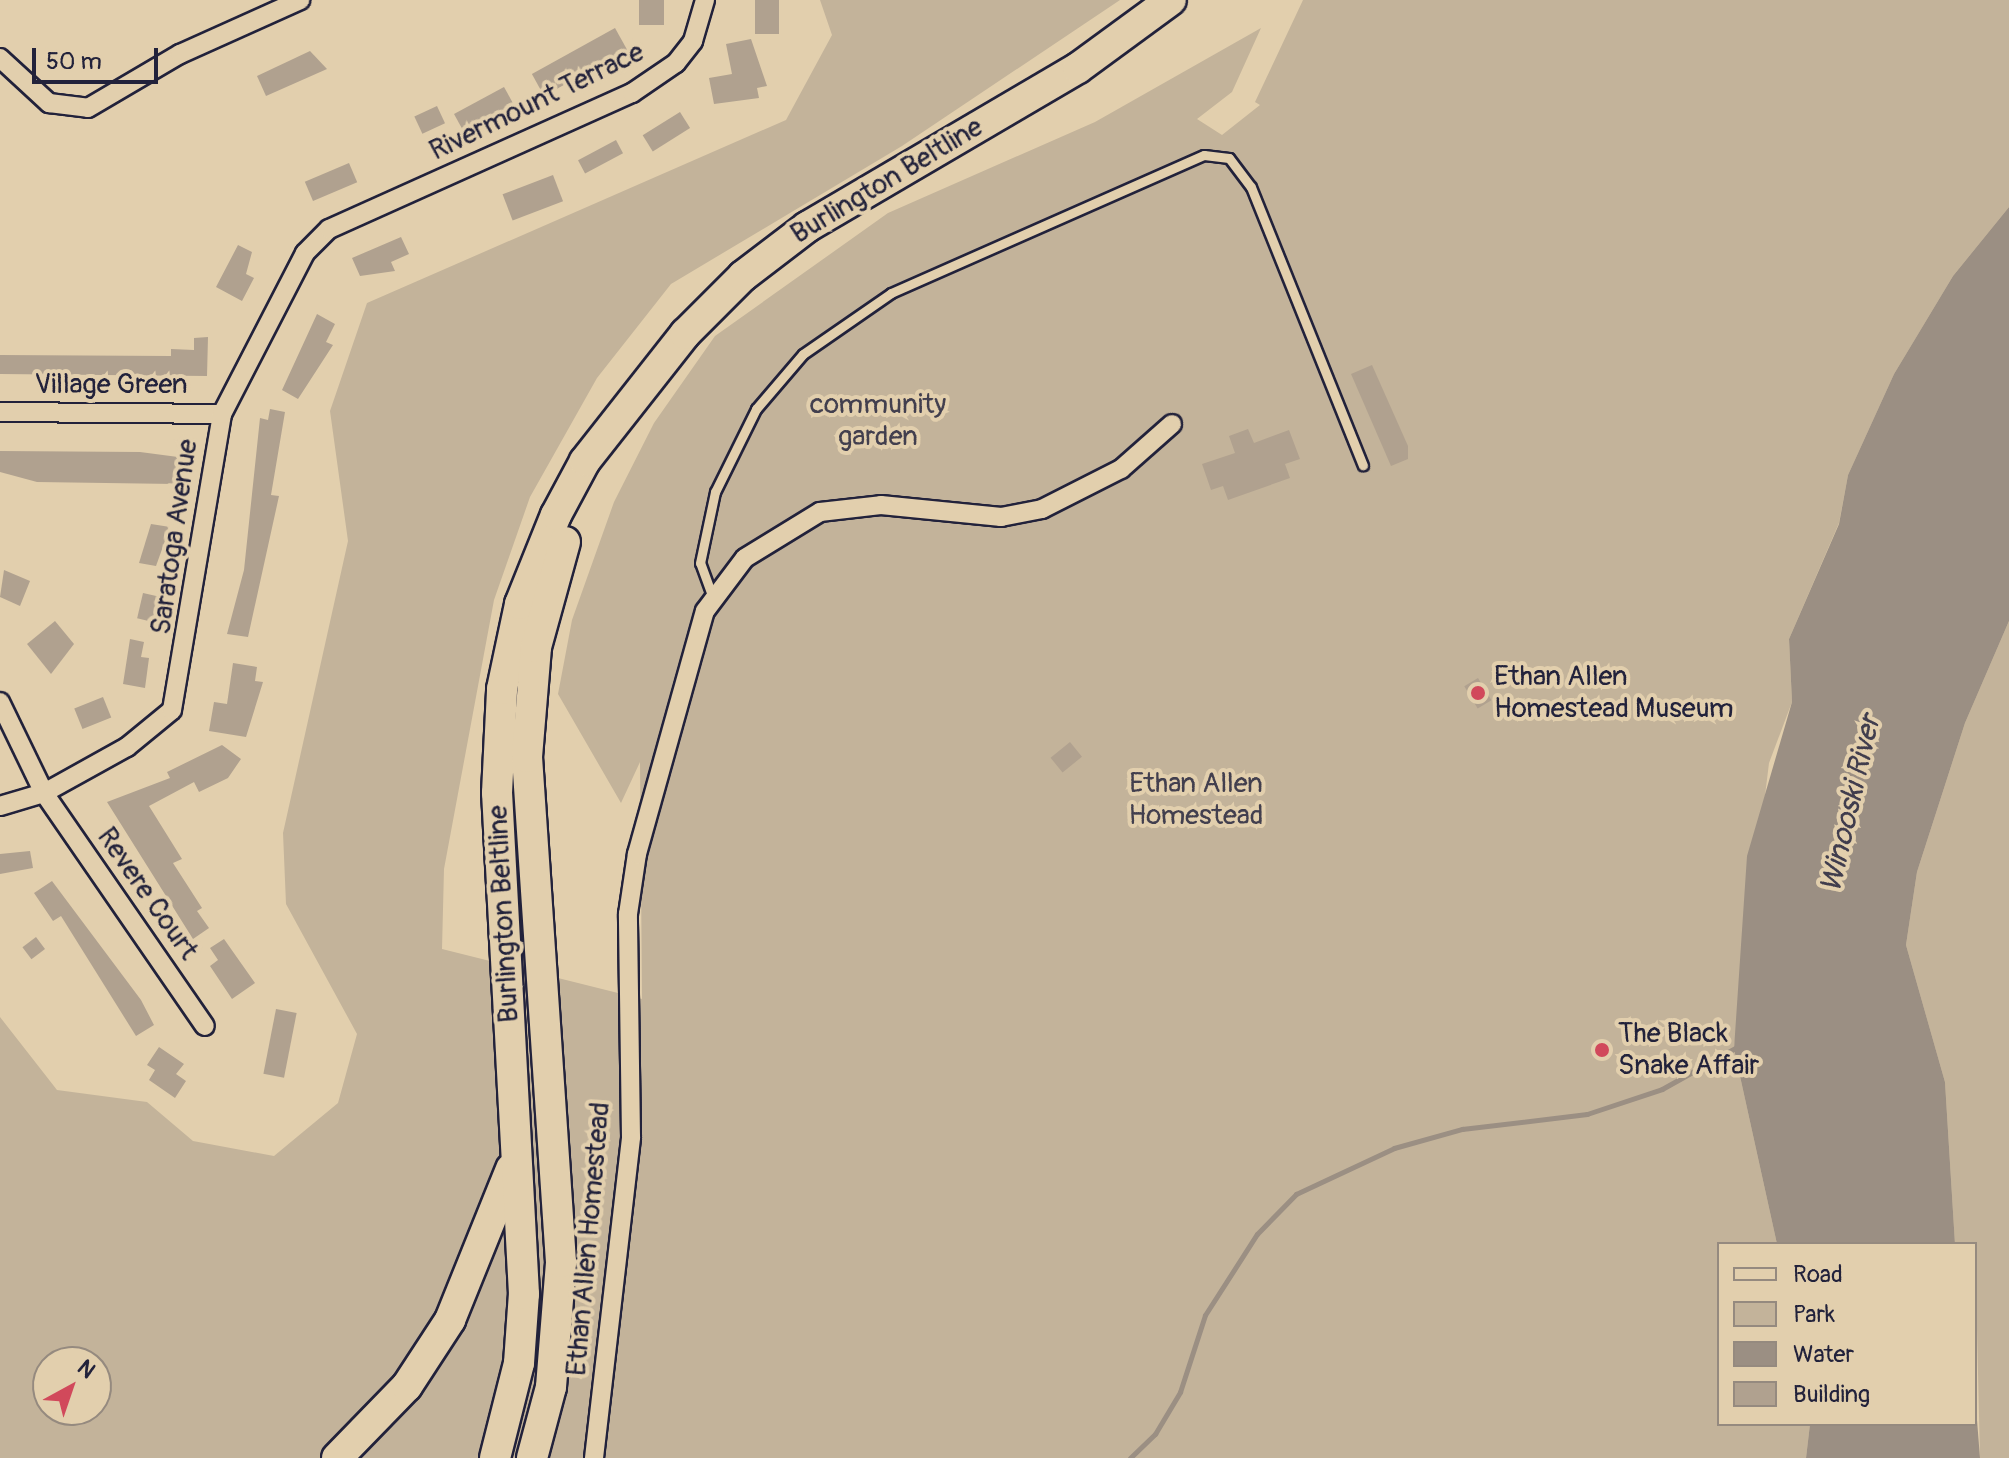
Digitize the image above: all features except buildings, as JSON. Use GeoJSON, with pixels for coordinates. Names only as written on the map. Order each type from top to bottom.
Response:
{"type":"FeatureCollection","features":[{"type":"Feature","properties":{"kind":"main road","name":"Burlington Beltline"},"geometry":{"type":"LineString","coordinates":[[495,1458],[521,1335],[516,1151],[497,793],[502,689],[520,604],[556,515],[585,461],[633,399],[713,304],[774,250],[1078,68],[1171,0]]}},
{"type":"Feature","properties":{"kind":"main road","name":"Burlington Beltline"},"geometry":{"type":"LineString","coordinates":[[532,1458],[552,1375],[561,1262],[528,793],[530,703],[562,550],[633,399]]}},
{"type":"Feature","properties":{"kind":"main road"},"geometry":{"type":"LineString","coordinates":[[337,1458],[407,1386],[450,1320],[516,1151]]}},
{"type":"Feature","properties":{"kind":"street"},"geometry":{"type":"LineString","coordinates":[[0,58],[49,103],[88,108],[180,54],[300,0]]}},
{"type":"Feature","properties":{"kind":"street","name":"Rivermount Terrace"},"geometry":{"type":"LineString","coordinates":[[355,217],[632,93],[676,63],[693,41],[705,0]]}},
{"type":"Feature","properties":{"kind":"street","name":"Saratoga Avenue"},"geometry":{"type":"LineString","coordinates":[[0,806],[44,793],[147,734],[172,710],[222,414],[305,253],[355,217]]}},
{"type":"Feature","properties":{"kind":"street","name":"Village Green"},"geometry":{"type":"LineString","coordinates":[[0,412],[222,414]]}},
{"type":"Feature","properties":{"kind":"street","name":"Ethan Allen Homestead"},"geometry":{"type":"LineString","coordinates":[[594,1458],[631,1137],[628,914],[690,653],[713,598],[759,546],[820,512],[881,505],[1001,517],[1042,509],[1121,469],[1172,424]]}},
{"type":"Feature","properties":{"kind":"street","name":"Revere Court"},"geometry":{"type":"LineString","coordinates":[[0,702],[44,793],[205,1026]]}},
{"type":"Feature","properties":{"kind":"lane"},"geometry":{"type":"LineString","coordinates":[[713,598],[700,563],[711,505],[756,409],[803,354],[871,304],[1204,155],[1229,158],[1242,173],[1287,265],[1363,465]]}},
{"type":"Feature","properties":{"kind":"green space","name":"Ethan Allen Homestead"},"geometry":{"type":"Polygon","coordinates":[[[820,0],[1120,0],[902,146],[671,284],[597,378],[530,497],[494,600],[444,869],[442,949],[642,999],[640,762],[621,803],[558,694],[572,620],[614,502],[654,423],[715,336],[888,213],[1095,122],[1261,28],[1232,92],[1197,119],[1222,135],[1260,105],[1255,102],[1303,0],[2009,0],[2009,207],[1953,276],[1894,374],[1848,475],[1839,523],[1789,639],[1792,702],[1769,763],[1734,1049],[1777,1242],[1717,1242],[1717,1426],[1810,1426],[1806,1458],[0,1458],[0,1017],[57,1090],[147,1102],[193,1141],[274,1156],[338,1103],[357,1034],[286,904],[283,833],[348,541],[330,411],[367,303],[786,120],[832,35],[820,0]]]}},
{"type":"Feature","properties":{"kind":"green space"},"geometry":{"type":"Polygon","coordinates":[[[2009,621],[2009,1458],[1980,1458],[1977,1242],[1955,1242],[1945,1082],[1906,945],[1917,872],[1965,723],[2009,621]]]}},
{"type":"Feature","properties":{"kind":"water","name":"Winooski River"},"geometry":{"type":"Polygon","coordinates":[[[2009,207],[2009,621],[1965,723],[1917,872],[1906,945],[1945,1082],[1955,1242],[1777,1242],[1734,1049],[1747,856],[1792,702],[1789,639],[1839,524],[1848,475],[1894,374],[1953,276],[2009,207]]]}},
{"type":"Feature","properties":{"kind":"water"},"geometry":{"type":"Polygon","coordinates":[[[1977,1420],[1980,1458],[1806,1458],[1810,1426],[1977,1426],[1977,1420]]]}},
{"type":"Feature","properties":{"kind":"waterway"},"geometry":{"type":"LineString","coordinates":[[1130,1458],[1155,1434],[1180,1392],[1205,1315],[1257,1234],[1296,1194],[1394,1148],[1462,1129],[1587,1114],[1662,1089],[1737,1047]]}},
{"type":"Feature","properties":{"kind":"place","name":"Ethan Allen Homestead Museum"},"geometry":{"type":"Point","coordinates":[1478,693]}},
{"type":"Feature","properties":{"kind":"place","name":"The Black Snake Affair"},"geometry":{"type":"Point","coordinates":[1602,1050]}},
{"type":"Feature","properties":{"kind":"park label","name":"community garden"},"geometry":{"type":"Point","coordinates":[878,421]}}]}
